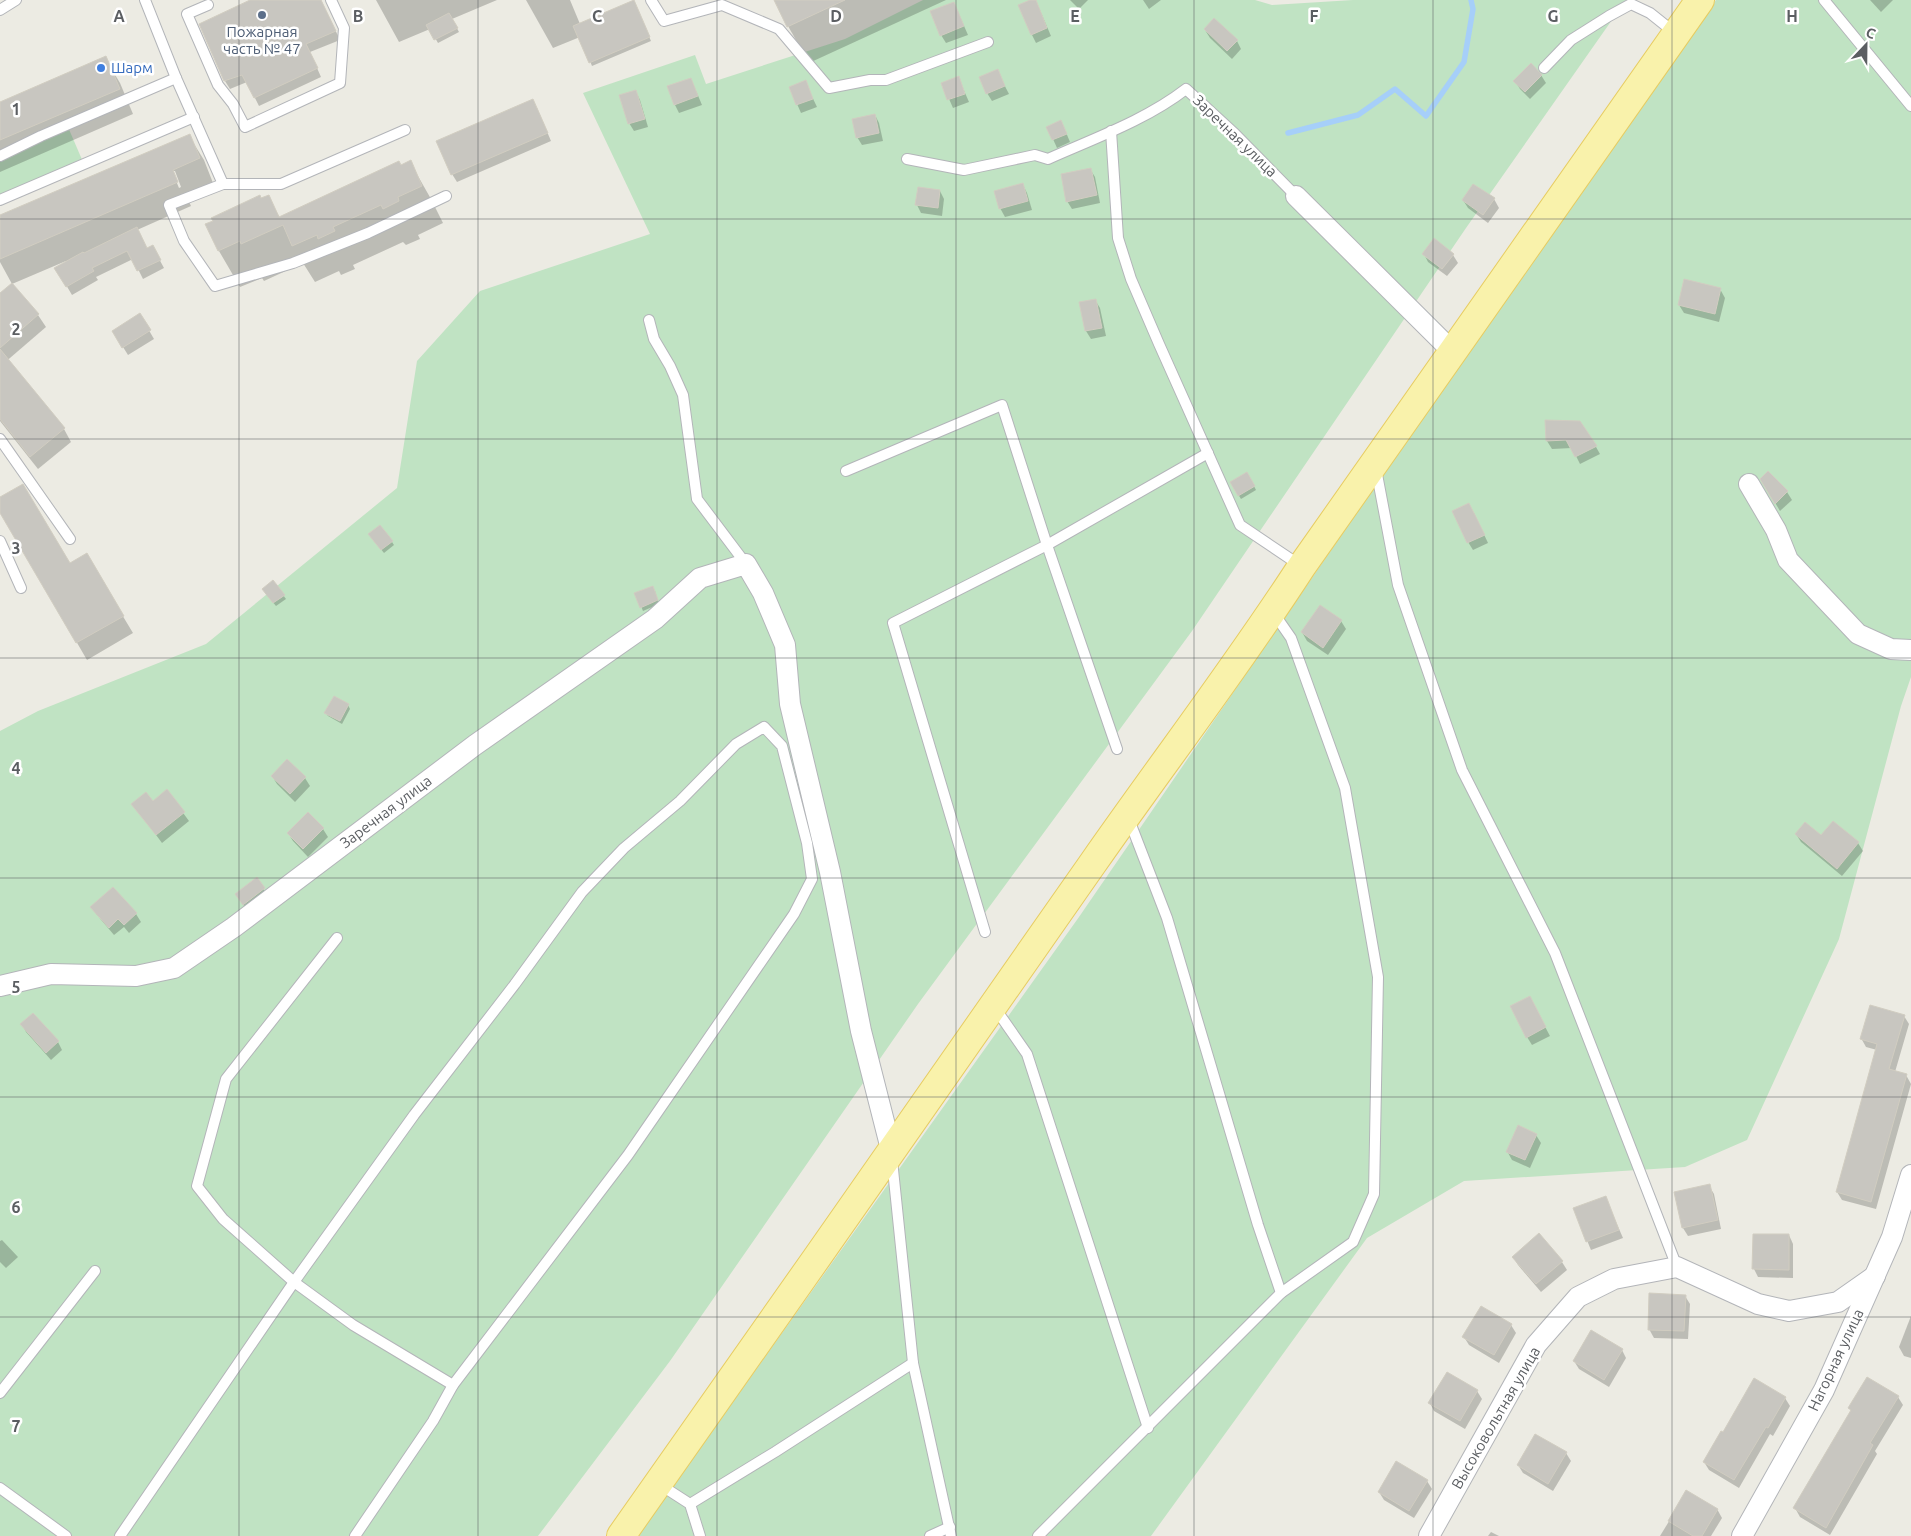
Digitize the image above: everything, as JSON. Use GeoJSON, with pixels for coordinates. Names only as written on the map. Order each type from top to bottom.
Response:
{"type":"FeatureCollection","features":[{"type":"Feature","properties":{"kind":"main road"},"geometry":{"type":"LineString","coordinates":[[622,1536],[1700,0]]}},
{"type":"Feature","properties":{"kind":"street","name":"Заречная улица"},"geometry":{"type":"LineString","coordinates":[[1296,196],[1453,352]]}},
{"type":"Feature","properties":{"kind":"street"},"geometry":{"type":"LineString","coordinates":[[1749,484],[1776,530],[1788,560],[1858,634],[1891,649],[1911,650]]}},
{"type":"Feature","properties":{"kind":"street","name":"Заречная улица"},"geometry":{"type":"LineString","coordinates":[[0,986],[51,974],[136,976],[174,968],[234,928],[475,745],[655,620],[700,578],[746,564]]}},
{"type":"Feature","properties":{"kind":"street"},"geometry":{"type":"LineString","coordinates":[[746,564],[763,592],[785,645],[790,704],[830,872],[861,1031],[892,1153]]}},
{"type":"Feature","properties":{"kind":"street","name":"Нагорная улица"},"geometry":{"type":"LineString","coordinates":[[1742,1536],[1824,1390],[1892,1236],[1911,1175]]}},
{"type":"Feature","properties":{"kind":"street"},"geometry":{"type":"LineString","coordinates":[[1677,1267],[1758,1304],[1789,1311],[1838,1302],[1874,1276]]}},
{"type":"Feature","properties":{"kind":"street","name":"Высоковольтная улица"},"geometry":{"type":"LineString","coordinates":[[1430,1536],[1536,1345],[1578,1297],[1614,1279],[1677,1267]]}},
{"type":"Feature","properties":{"kind":"lane"},"geometry":{"type":"LineString","coordinates":[[0,10],[16,0]]}},
{"type":"Feature","properties":{"kind":"lane"},"geometry":{"type":"LineString","coordinates":[[145,0],[176,78],[223,184]]}},
{"type":"Feature","properties":{"kind":"lane"},"geometry":{"type":"LineString","coordinates":[[208,6],[186,14],[218,85],[233,104],[245,127],[340,83],[344,28],[331,0]]}},
{"type":"Feature","properties":{"kind":"lane"},"geometry":{"type":"LineString","coordinates":[[651,0],[664,20],[722,5],[779,29],[829,88],[870,80],[886,80],[988,42]]}},
{"type":"Feature","properties":{"kind":"lane"},"geometry":{"type":"LineString","coordinates":[[1824,0],[1911,106]]}},
{"type":"Feature","properties":{"kind":"lane"},"geometry":{"type":"LineString","coordinates":[[1544,68],[1571,40],[1631,4],[1650,13],[1676,34]]}},
{"type":"Feature","properties":{"kind":"lane"},"geometry":{"type":"LineString","coordinates":[[0,156],[41,136],[176,78]]}},
{"type":"Feature","properties":{"kind":"lane","name":"Заречная улица"},"geometry":{"type":"LineString","coordinates":[[907,159],[964,170],[1034,155],[1048,160],[1164,104],[1186,89],[1235,134],[1296,196]]}},
{"type":"Feature","properties":{"kind":"lane"},"geometry":{"type":"LineString","coordinates":[[0,200],[194,117]]}},
{"type":"Feature","properties":{"kind":"lane"},"geometry":{"type":"LineString","coordinates":[[405,130],[281,184],[223,184],[169,205],[184,241],[215,286],[293,263],[368,233],[446,196]]}},
{"type":"Feature","properties":{"kind":"lane"},"geometry":{"type":"LineString","coordinates":[[1111,131],[1118,238],[1131,278],[1159,344],[1240,525],[1302,566]]}},
{"type":"Feature","properties":{"kind":"lane"},"geometry":{"type":"LineString","coordinates":[[650,320],[654,339],[670,366],[683,395],[697,499],[746,564]]}},
{"type":"Feature","properties":{"kind":"lane"},"geometry":{"type":"LineString","coordinates":[[846,471],[1002,405],[1047,545],[1117,749]]}},
{"type":"Feature","properties":{"kind":"lane"},"geometry":{"type":"LineString","coordinates":[[0,438],[70,539]]}},
{"type":"Feature","properties":{"kind":"lane"},"geometry":{"type":"LineString","coordinates":[[985,932],[893,623],[1047,545],[1208,452]]}},
{"type":"Feature","properties":{"kind":"lane"},"geometry":{"type":"LineString","coordinates":[[1374,463],[1398,585],[1462,770],[1556,953],[1677,1267]]}},
{"type":"Feature","properties":{"kind":"lane"},"geometry":{"type":"LineString","coordinates":[[0,541],[21,588]]}},
{"type":"Feature","properties":{"kind":"lane"},"geometry":{"type":"LineString","coordinates":[[1038,1536],[1281,1293],[1352,1242],[1374,1194],[1378,977],[1345,788],[1291,638],[1273,611]]}},
{"type":"Feature","properties":{"kind":"lane"},"geometry":{"type":"LineString","coordinates":[[120,1536],[294,1282],[414,1115],[515,984],[582,892],[624,848],[680,801],[736,744],[764,727],[782,746],[807,843],[812,879],[794,914],[628,1155],[453,1385],[433,1420],[355,1536]]}},
{"type":"Feature","properties":{"kind":"lane"},"geometry":{"type":"LineString","coordinates":[[1127,814],[1167,918],[1258,1225],[1281,1293]]}},
{"type":"Feature","properties":{"kind":"lane"},"geometry":{"type":"LineString","coordinates":[[337,938],[226,1079],[197,1186],[223,1219],[294,1282],[353,1325],[453,1385]]}},
{"type":"Feature","properties":{"kind":"lane"},"geometry":{"type":"LineString","coordinates":[[994,1005],[1027,1054],[1148,1428]]}},
{"type":"Feature","properties":{"kind":"lane"},"geometry":{"type":"LineString","coordinates":[[892,1153],[913,1363],[951,1531],[930,1536]]}},
{"type":"Feature","properties":{"kind":"lane"},"geometry":{"type":"LineString","coordinates":[[0,1393],[95,1271]]}},
{"type":"Feature","properties":{"kind":"lane"},"geometry":{"type":"LineString","coordinates":[[690,1504],[913,1363]]}},
{"type":"Feature","properties":{"kind":"lane"},"geometry":{"type":"LineString","coordinates":[[659,1484],[690,1504],[700,1536]]}},
{"type":"Feature","properties":{"kind":"lane"},"geometry":{"type":"LineString","coordinates":[[0,1488],[66,1536]]}},
{"type":"Feature","properties":{"kind":"green space"},"geometry":{"type":"Polygon","coordinates":[[[923,0],[1255,0],[1272,5],[1353,0],[1626,0],[1466,228],[1192,631],[918,1004],[670,1361],[538,1536],[0,1536],[0,731],[38,711],[206,644],[397,488],[417,361],[480,291],[650,234],[583,93],[695,55],[706,84],[845,39],[923,0]]]}},
{"type":"Feature","properties":{"kind":"green space"},"geometry":{"type":"Polygon","coordinates":[[[1716,0],[1911,0],[1911,677],[1901,706],[1839,939],[1747,1140],[1685,1167],[1464,1181],[1367,1238],[1151,1536],[637,1536],[1079,917],[1384,473],[1716,0]]]}},
{"type":"Feature","properties":{"kind":"green space"},"geometry":{"type":"Polygon","coordinates":[[[68,127],[83,162],[0,197],[0,159],[68,127]]]}},
{"type":"Feature","properties":{"kind":"building"},"geometry":{"type":"Polygon","coordinates":[[[250,0],[321,0],[336,31],[306,44],[318,68],[254,98],[242,75],[224,81],[199,24],[250,0]]]}},
{"type":"Feature","properties":{"kind":"building"},"geometry":{"type":"Polygon","coordinates":[[[634,0],[650,37],[589,63],[573,26],[634,0]]]}},
{"type":"Feature","properties":{"kind":"building"},"geometry":{"type":"Polygon","coordinates":[[[774,0],[845,0],[787,27],[774,0]]]}},
{"type":"Feature","properties":{"kind":"building"},"geometry":{"type":"Polygon","coordinates":[[[1030,0],[1036,0],[1047,28],[1031,35],[1018,5],[1030,0]]]}},
{"type":"Feature","properties":{"kind":"building"},"geometry":{"type":"Polygon","coordinates":[[[954,2],[964,26],[940,36],[930,11],[954,2]]]}},
{"type":"Feature","properties":{"kind":"building"},"geometry":{"type":"Polygon","coordinates":[[[449,13],[458,28],[434,40],[426,25],[449,13]]]}},
{"type":"Feature","properties":{"kind":"building"},"geometry":{"type":"Polygon","coordinates":[[[1214,18],[1238,40],[1227,51],[1204,29],[1214,18]]]}},
{"type":"Feature","properties":{"kind":"building"},"geometry":{"type":"Polygon","coordinates":[[[106,56],[120,89],[0,140],[0,102],[106,56]]]}},
{"type":"Feature","properties":{"kind":"building"},"geometry":{"type":"Polygon","coordinates":[[[1531,63],[1542,75],[1525,92],[1513,81],[1531,63]]]}},
{"type":"Feature","properties":{"kind":"building"},"geometry":{"type":"Polygon","coordinates":[[[998,69],[1005,86],[986,94],[979,77],[998,69]]]}},
{"type":"Feature","properties":{"kind":"building"},"geometry":{"type":"Polygon","coordinates":[[[959,76],[965,94],[947,100],[941,83],[959,76]]]}},
{"type":"Feature","properties":{"kind":"building"},"geometry":{"type":"Polygon","coordinates":[[[691,78],[698,96],[674,105],[667,86],[691,78]]]}},
{"type":"Feature","properties":{"kind":"building"},"geometry":{"type":"Polygon","coordinates":[[[806,80],[813,99],[796,105],[789,87],[806,80]]]}},
{"type":"Feature","properties":{"kind":"building"},"geometry":{"type":"Polygon","coordinates":[[[636,90],[645,119],[628,124],[619,95],[636,90]]]}},
{"type":"Feature","properties":{"kind":"building"},"geometry":{"type":"Polygon","coordinates":[[[533,99],[548,133],[451,175],[436,141],[533,99]]]}},
{"type":"Feature","properties":{"kind":"building"},"geometry":{"type":"Polygon","coordinates":[[[875,114],[879,133],[856,138],[852,119],[875,114]]]}},
{"type":"Feature","properties":{"kind":"building"},"geometry":{"type":"Polygon","coordinates":[[[1061,120],[1067,134],[1052,140],[1046,127],[1061,120]]]}},
{"type":"Feature","properties":{"kind":"building"},"geometry":{"type":"Polygon","coordinates":[[[190,134],[200,158],[173,170],[178,182],[0,259],[0,215],[190,134]]]}},
{"type":"Feature","properties":{"kind":"building"},"geometry":{"type":"Polygon","coordinates":[[[411,160],[422,186],[398,197],[399,201],[383,209],[381,205],[333,227],[335,231],[318,239],[317,235],[292,246],[283,225],[241,244],[240,241],[218,251],[205,224],[213,221],[211,218],[260,195],[261,198],[269,195],[279,217],[399,161],[401,165],[411,160]]]}},
{"type":"Feature","properties":{"kind":"building"},"geometry":{"type":"Polygon","coordinates":[[[1091,168],[1097,195],[1066,202],[1061,174],[1091,168]]]}},
{"type":"Feature","properties":{"kind":"building"},"geometry":{"type":"Polygon","coordinates":[[[1023,183],[1028,201],[999,209],[994,191],[1023,183]]]}},
{"type":"Feature","properties":{"kind":"building"},"geometry":{"type":"Polygon","coordinates":[[[1473,184],[1495,198],[1483,215],[1462,200],[1473,184]]]}},
{"type":"Feature","properties":{"kind":"building"},"geometry":{"type":"Polygon","coordinates":[[[918,187],[940,190],[938,208],[915,205],[918,187]]]}},
{"type":"Feature","properties":{"kind":"building"},"geometry":{"type":"Polygon","coordinates":[[[137,227],[147,248],[153,245],[161,260],[137,271],[127,251],[92,268],[94,271],[66,287],[54,268],[83,252],[137,227]]]}},
{"type":"Feature","properties":{"kind":"building"},"geometry":{"type":"Polygon","coordinates":[[[1434,238],[1454,254],[1442,269],[1422,254],[1434,238]]]}},
{"type":"Feature","properties":{"kind":"building"},"geometry":{"type":"Polygon","coordinates":[[[1684,279],[1721,288],[1715,314],[1678,305],[1684,279]]]}},
{"type":"Feature","properties":{"kind":"building"},"geometry":{"type":"Polygon","coordinates":[[[12,283],[39,314],[0,348],[0,293],[12,283]]]}},
{"type":"Feature","properties":{"kind":"building"},"geometry":{"type":"Polygon","coordinates":[[[1096,299],[1102,328],[1085,331],[1079,302],[1096,299]]]}},
{"type":"Feature","properties":{"kind":"building"},"geometry":{"type":"Polygon","coordinates":[[[140,313],[151,330],[122,348],[112,331],[140,313]]]}},
{"type":"Feature","properties":{"kind":"building"},"geometry":{"type":"Polygon","coordinates":[[[0,349],[65,428],[30,457],[0,419],[0,349]]]}},
{"type":"Feature","properties":{"kind":"building"},"geometry":{"type":"Polygon","coordinates":[[[1545,420],[1580,421],[1597,446],[1575,457],[1566,440],[1546,441],[1545,420]]]}},
{"type":"Feature","properties":{"kind":"building"},"geometry":{"type":"Polygon","coordinates":[[[1768,471],[1788,491],[1775,504],[1760,479],[1768,471]]]}},
{"type":"Feature","properties":{"kind":"building"},"geometry":{"type":"Polygon","coordinates":[[[1247,472],[1255,486],[1238,496],[1230,482],[1247,472]]]}},
{"type":"Feature","properties":{"kind":"building"},"geometry":{"type":"Polygon","coordinates":[[[23,484],[70,563],[87,553],[124,616],[76,643],[0,513],[0,497],[23,484]]]}},
{"type":"Feature","properties":{"kind":"building"},"geometry":{"type":"Polygon","coordinates":[[[1469,503],[1485,535],[1467,543],[1452,511],[1469,503]]]}},
{"type":"Feature","properties":{"kind":"building"},"geometry":{"type":"Polygon","coordinates":[[[380,525],[393,541],[381,550],[368,534],[380,525]]]}},
{"type":"Feature","properties":{"kind":"building"},"geometry":{"type":"Polygon","coordinates":[[[273,580],[285,595],[273,603],[262,589],[273,580]]]}},
{"type":"Feature","properties":{"kind":"building"},"geometry":{"type":"Polygon","coordinates":[[[653,586],[658,600],[640,608],[634,593],[653,586]]]}},
{"type":"Feature","properties":{"kind":"building"},"geometry":{"type":"Polygon","coordinates":[[[1320,605],[1342,620],[1323,648],[1301,632],[1320,605]]]}},
{"type":"Feature","properties":{"kind":"building"},"geometry":{"type":"Polygon","coordinates":[[[334,696],[349,704],[340,721],[324,713],[334,696]]]}},
{"type":"Feature","properties":{"kind":"building"},"geometry":{"type":"Polygon","coordinates":[[[287,759],[306,777],[290,794],[271,776],[287,759]]]}},
{"type":"Feature","properties":{"kind":"building"},"geometry":{"type":"Polygon","coordinates":[[[167,789],[185,812],[156,835],[131,804],[146,792],[153,801],[167,789]]]}},
{"type":"Feature","properties":{"kind":"building"},"geometry":{"type":"Polygon","coordinates":[[[308,812],[324,828],[303,849],[287,833],[308,812]]]}},
{"type":"Feature","properties":{"kind":"building"},"geometry":{"type":"Polygon","coordinates":[[[1833,821],[1859,842],[1837,869],[1795,834],[1805,822],[1821,835],[1833,821]]]}},
{"type":"Feature","properties":{"kind":"building"},"geometry":{"type":"Polygon","coordinates":[[[257,877],[265,888],[243,905],[235,894],[257,877]]]}},
{"type":"Feature","properties":{"kind":"building"},"geometry":{"type":"Polygon","coordinates":[[[113,887],[137,913],[124,925],[118,919],[109,928],[90,907],[113,887]]]}},
{"type":"Feature","properties":{"kind":"building"},"geometry":{"type":"Polygon","coordinates":[[[1530,996],[1546,1027],[1526,1038],[1510,1006],[1530,996]]]}},
{"type":"Feature","properties":{"kind":"building"},"geometry":{"type":"Polygon","coordinates":[[[1870,1005],[1905,1015],[1889,1069],[1907,1074],[1871,1202],[1836,1192],[1877,1044],[1860,1039],[1870,1005]]]}},
{"type":"Feature","properties":{"kind":"building"},"geometry":{"type":"Polygon","coordinates":[[[33,1013],[59,1041],[46,1053],[20,1024],[33,1013]]]}},
{"type":"Feature","properties":{"kind":"building"},"geometry":{"type":"Polygon","coordinates":[[[1518,1125],[1537,1134],[1525,1160],[1506,1152],[1518,1125]]]}},
{"type":"Feature","properties":{"kind":"building"},"geometry":{"type":"Polygon","coordinates":[[[1710,1184],[1718,1220],[1682,1228],[1674,1192],[1710,1184]]]}},
{"type":"Feature","properties":{"kind":"building"},"geometry":{"type":"Polygon","coordinates":[[[1606,1196],[1619,1230],[1586,1242],[1573,1208],[1606,1196]]]}},
{"type":"Feature","properties":{"kind":"building"},"geometry":{"type":"Polygon","coordinates":[[[1539,1233],[1563,1261],[1536,1284],[1512,1257],[1539,1233]]]}},
{"type":"Feature","properties":{"kind":"building"},"geometry":{"type":"Polygon","coordinates":[[[1753,1234],[1789,1234],[1789,1270],[1752,1269],[1753,1234]]]}},
{"type":"Feature","properties":{"kind":"building"},"geometry":{"type":"Polygon","coordinates":[[[1649,1293],[1686,1295],[1684,1331],[1648,1330],[1649,1293]]]}},
{"type":"Feature","properties":{"kind":"building"},"geometry":{"type":"Polygon","coordinates":[[[1481,1306],[1512,1324],[1494,1355],[1462,1337],[1481,1306]]]}},
{"type":"Feature","properties":{"kind":"building"},"geometry":{"type":"Polygon","coordinates":[[[1591,1330],[1623,1349],[1604,1380],[1573,1361],[1591,1330]]]}},
{"type":"Feature","properties":{"kind":"building"},"geometry":{"type":"Polygon","coordinates":[[[1447,1372],[1478,1390],[1460,1421],[1428,1403],[1447,1372]]]}},
{"type":"Feature","properties":{"kind":"building"},"geometry":{"type":"Polygon","coordinates":[[[1867,1377],[1899,1396],[1870,1443],[1873,1445],[1826,1528],[1793,1508],[1851,1410],[1848,1408],[1867,1377]]]}},
{"type":"Feature","properties":{"kind":"building"},"geometry":{"type":"Polygon","coordinates":[[[1754,1378],[1786,1397],[1734,1480],[1703,1462],[1721,1431],[1723,1432],[1754,1378]]]}},
{"type":"Feature","properties":{"kind":"building"},"geometry":{"type":"Polygon","coordinates":[[[1535,1434],[1567,1452],[1548,1484],[1517,1465],[1535,1434]]]}},
{"type":"Feature","properties":{"kind":"building"},"geometry":{"type":"Polygon","coordinates":[[[1396,1461],[1428,1480],[1409,1511],[1378,1492],[1396,1461]]]}},
{"type":"Feature","properties":{"kind":"building"},"geometry":{"type":"Polygon","coordinates":[[[1686,1490],[1718,1509],[1702,1536],[1693,1536],[1668,1521],[1686,1490]]]}},
{"type":"Feature","properties":{"kind":"waterway"},"geometry":{"type":"LineString","coordinates":[[1288,133],[1358,115],[1395,89],[1426,116],[1464,62],[1473,9],[1471,0]]}},
{"type":"Feature","properties":{"kind":"place","name":"Пожарная часть № 47"},"geometry":{"type":"Point","coordinates":[262,15]}},
{"type":"Feature","properties":{"kind":"place","name":"Шарм"},"geometry":{"type":"Point","coordinates":[101,68]}}]}
